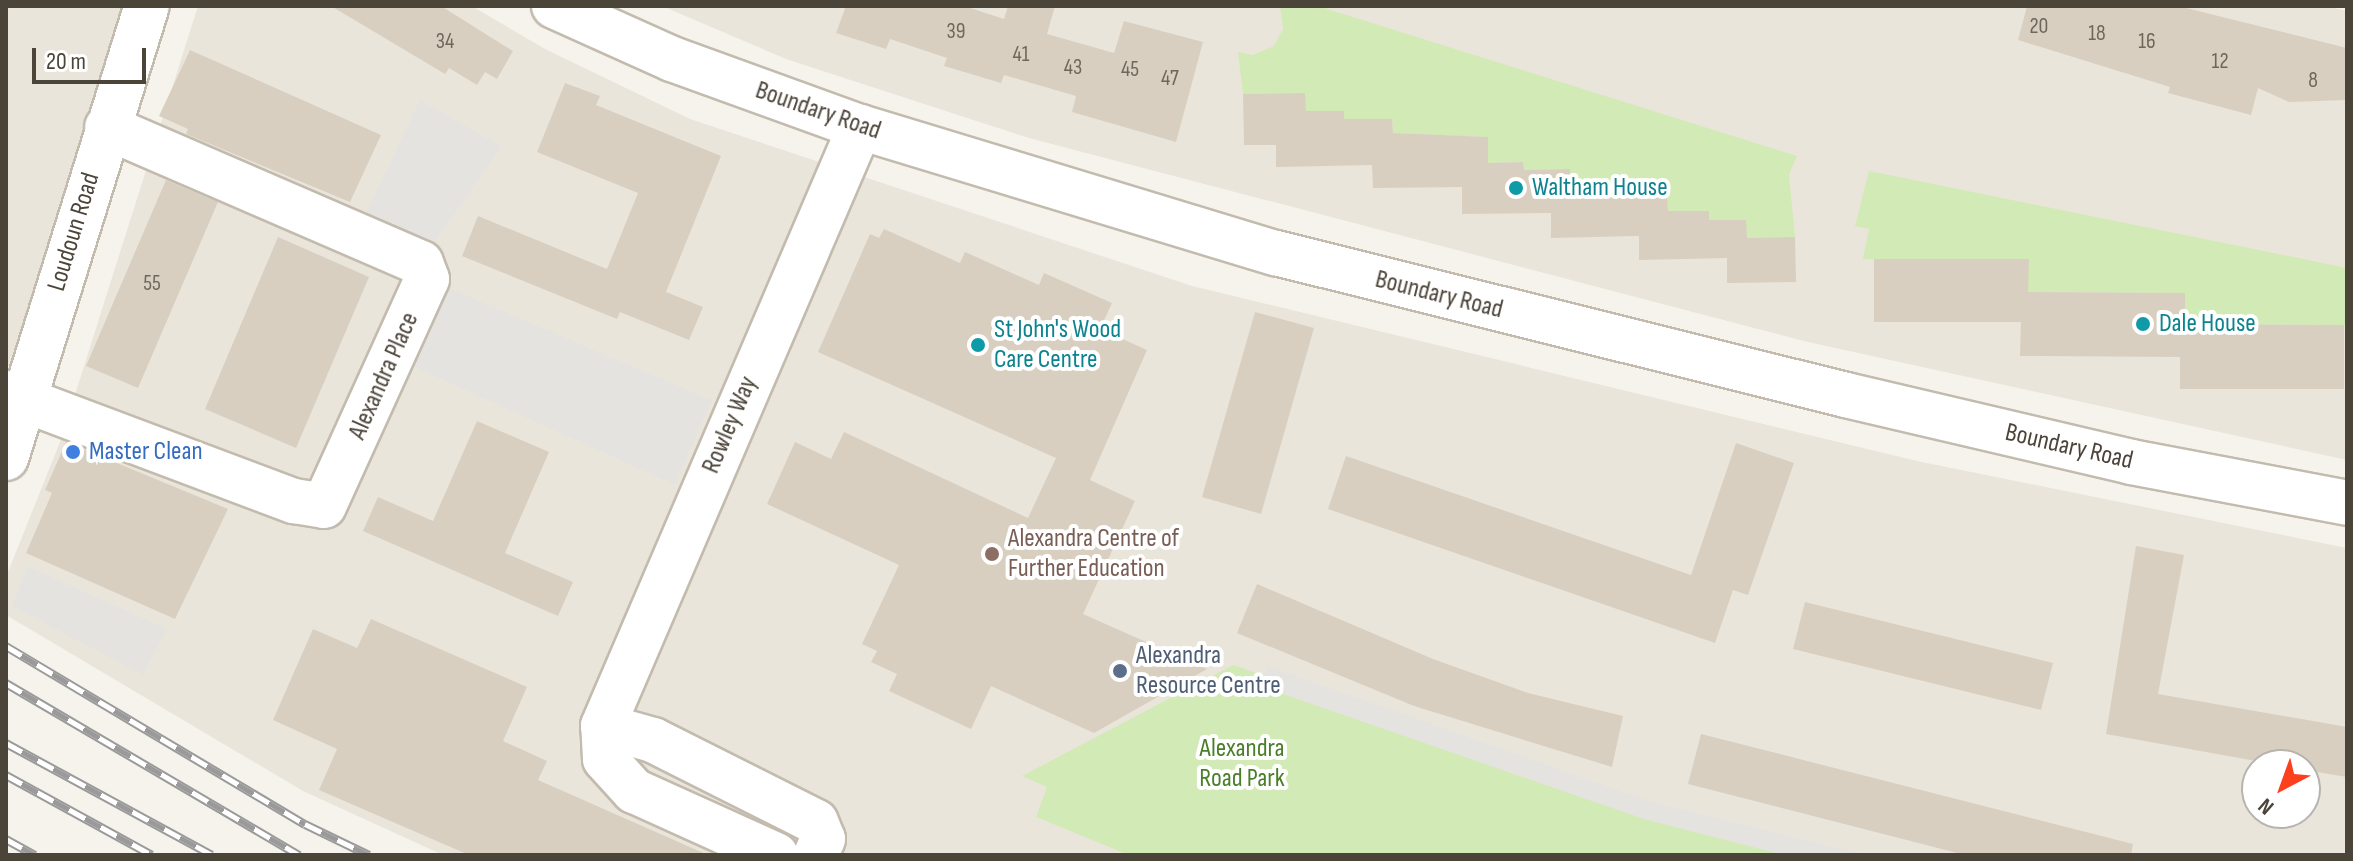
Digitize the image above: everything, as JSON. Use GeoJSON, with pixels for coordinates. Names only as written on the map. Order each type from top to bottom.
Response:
{"type":"FeatureCollection","features":[{"type":"Feature","properties":{"kind":"street","name":"Loudoun Road"},"geometry":{"type":"LineString","coordinates":[[6,458],[14,396],[147,6]]}},
{"type":"Feature","properties":{"kind":"street","name":"Boundary Road"},"geometry":{"type":"LineString","coordinates":[[554,6],[672,59],[860,127],[1342,271],[2131,462],[2347,503]]}},
{"type":"Feature","properties":{"kind":"street","name":"Alexandra Place"},"geometry":{"type":"LineString","coordinates":[[14,396],[294,501],[324,506],[427,279],[421,263],[107,127]]}},
{"type":"Feature","properties":{"kind":"street","name":"Rowley Way"},"geometry":{"type":"LineString","coordinates":[[603,726],[860,127]]}},
{"type":"Feature","properties":{"kind":"street"},"geometry":{"type":"LineString","coordinates":[[776,855],[634,791],[605,759],[603,726],[653,740],[816,822],[823,839],[816,855]]}},
{"type":"Feature","properties":{"kind":"shaded area"},"geometry":{"type":"Polygon","coordinates":[[[6,6],[121,6],[55,259],[6,371],[6,6]]]}},
{"type":"Feature","properties":{"kind":"shaded area"},"geometry":{"type":"Polygon","coordinates":[[[198,6],[472,6],[545,49],[690,119],[1192,286],[1917,461],[2347,548],[2347,855],[443,855],[303,791],[6,615],[6,577],[60,442],[198,6]]]}},
{"type":"Feature","properties":{"kind":"shaded area"},"geometry":{"type":"Polygon","coordinates":[[[662,6],[2326,6],[2347,11],[2347,460],[1808,342],[1029,138],[786,59],[662,6]]]}},
{"type":"Feature","properties":{"kind":"shaded area"},"geometry":{"type":"Polygon","coordinates":[[[420,100],[501,146],[421,263],[356,234],[420,100]]]}},
{"type":"Feature","properties":{"kind":"shaded area"},"geometry":{"type":"Polygon","coordinates":[[[427,279],[712,400],[675,485],[392,357],[427,279]]]}},
{"type":"Feature","properties":{"kind":"shaded area"},"geometry":{"type":"Polygon","coordinates":[[[27,566],[167,629],[143,675],[12,606],[27,566]]]}},
{"type":"Feature","properties":{"kind":"shaded area"},"geometry":{"type":"Polygon","coordinates":[[[1268,666],[1646,800],[1867,855],[1784,855],[1644,819],[1260,686],[1268,666]]]}},
{"type":"Feature","properties":{"kind":"green space"},"geometry":{"type":"Polygon","coordinates":[[[1280,6],[1318,6],[1797,156],[1789,175],[1795,237],[1747,238],[1709,221],[1709,211],[1668,211],[1666,197],[1614,198],[1613,188],[1570,189],[1569,169],[1524,170],[1523,162],[1488,163],[1487,137],[1393,133],[1392,119],[1344,119],[1306,111],[1305,93],[1243,94],[1238,52],[1253,55],[1274,46],[1283,29],[1280,6]]]}},
{"type":"Feature","properties":{"kind":"green space"},"geometry":{"type":"Polygon","coordinates":[[[1869,171],[2347,268],[2347,325],[2185,324],[2185,293],[2028,292],[2028,259],[1863,259],[1869,229],[1855,226],[1869,171]]]}},
{"type":"Feature","properties":{"kind":"green space","name":"Alexandra Road Park"},"geometry":{"type":"Polygon","coordinates":[[[1233,665],[1698,824],[1818,855],[1129,855],[1036,817],[1047,787],[1022,776],[1233,665]]]}},
{"type":"Feature","properties":{"kind":"building"},"geometry":{"type":"Polygon","coordinates":[[[331,6],[441,6],[513,51],[497,79],[485,72],[477,85],[449,68],[445,74],[331,6]]]}},
{"type":"Feature","properties":{"kind":"building"},"geometry":{"type":"Polygon","coordinates":[[[846,6],[964,6],[1004,19],[1008,6],[1055,6],[1047,34],[1114,53],[1124,21],[1203,42],[1176,142],[1072,112],[1076,96],[1004,75],[1001,83],[944,66],[947,58],[890,39],[886,49],[836,33],[846,6]]]}},
{"type":"Feature","properties":{"kind":"building"},"geometry":{"type":"Polygon","coordinates":[[[2027,6],[2178,6],[2347,48],[2347,100],[2289,102],[2258,88],[2251,115],[2168,93],[2170,87],[2018,40],[2027,6]]]}},
{"type":"Feature","properties":{"kind":"building"},"geometry":{"type":"Polygon","coordinates":[[[190,50],[381,135],[350,202],[186,134],[188,129],[159,116],[190,50]]]}},
{"type":"Feature","properties":{"kind":"building"},"geometry":{"type":"Polygon","coordinates":[[[565,83],[600,96],[596,105],[721,156],[666,292],[703,307],[689,340],[620,312],[617,319],[462,256],[478,216],[607,269],[638,193],[537,152],[565,83]]]}},
{"type":"Feature","properties":{"kind":"building","name":"Waltham House"},"geometry":{"type":"Polygon","coordinates":[[[1305,93],[1306,111],[1344,111],[1344,119],[1392,119],[1393,133],[1488,137],[1488,163],[1523,162],[1524,170],[1570,169],[1570,189],[1613,188],[1614,198],[1667,197],[1668,211],[1709,211],[1709,220],[1746,220],[1747,238],[1795,237],[1796,282],[1727,283],[1727,258],[1639,260],[1639,236],[1551,238],[1551,213],[1462,214],[1462,187],[1373,188],[1372,165],[1276,167],[1276,145],[1244,145],[1243,94],[1305,93]]]}},
{"type":"Feature","properties":{"kind":"building"},"geometry":{"type":"Polygon","coordinates":[[[166,180],[218,202],[138,388],[86,366],[166,180]]]}},
{"type":"Feature","properties":{"kind":"building"},"geometry":{"type":"Polygon","coordinates":[[[884,229],[960,263],[965,252],[1039,285],[1044,273],[1112,303],[1100,329],[1147,350],[1090,480],[1135,501],[1083,614],[1207,669],[1094,733],[991,686],[971,729],[889,691],[897,674],[871,662],[877,651],[862,644],[899,565],[767,504],[795,442],[831,459],[844,432],[1028,518],[1056,458],[818,352],[870,234],[879,238],[884,229]]]}},
{"type":"Feature","properties":{"kind":"building"},"geometry":{"type":"Polygon","coordinates":[[[278,237],[369,277],[296,448],[205,409],[278,237]]]}},
{"type":"Feature","properties":{"kind":"building","name":"Dale House"},"geometry":{"type":"Polygon","coordinates":[[[1874,259],[2029,259],[2028,292],[2185,293],[2185,324],[2344,325],[2344,389],[2180,389],[2180,357],[2020,356],[2021,322],[1874,322],[1874,259]]]}},
{"type":"Feature","properties":{"kind":"building"},"geometry":{"type":"Polygon","coordinates":[[[1255,312],[1314,328],[1261,514],[1202,497],[1255,312]]]}},
{"type":"Feature","properties":{"kind":"building"},"geometry":{"type":"Polygon","coordinates":[[[477,421],[549,452],[505,553],[573,582],[558,616],[363,531],[378,497],[433,521],[477,421]]]}},
{"type":"Feature","properties":{"kind":"building"},"geometry":{"type":"Polygon","coordinates":[[[66,442],[228,509],[175,619],[26,553],[52,493],[45,490],[66,442]]]}},
{"type":"Feature","properties":{"kind":"building"},"geometry":{"type":"Polygon","coordinates":[[[1736,443],[1794,463],[1748,595],[1733,590],[1715,643],[1328,509],[1346,456],[1691,575],[1736,443]]]}},
{"type":"Feature","properties":{"kind":"building"},"geometry":{"type":"Polygon","coordinates":[[[2136,546],[2184,555],[2158,694],[2347,727],[2347,777],[2321,773],[2321,749],[2241,749],[2241,758],[2106,734],[2136,546]]]}},
{"type":"Feature","properties":{"kind":"building"},"geometry":{"type":"Polygon","coordinates":[[[1257,584],[1433,659],[1528,693],[1623,716],[1612,767],[1414,706],[1237,633],[1257,584]]]}},
{"type":"Feature","properties":{"kind":"building"},"geometry":{"type":"Polygon","coordinates":[[[1805,602],[2053,663],[2041,710],[1793,649],[1805,602]]]}},
{"type":"Feature","properties":{"kind":"building"},"geometry":{"type":"Polygon","coordinates":[[[371,619],[527,687],[503,741],[547,761],[538,780],[708,855],[469,855],[319,790],[337,749],[273,720],[313,629],[357,648],[371,619]]]}},
{"type":"Feature","properties":{"kind":"building"},"geometry":{"type":"Polygon","coordinates":[[[1701,734],[2133,844],[2131,855],[1965,855],[1688,784],[1701,734]]]}},
{"type":"Feature","properties":{"kind":"railway"},"geometry":{"type":"LineString","coordinates":[[6,646],[305,824],[369,855]]}},
{"type":"Feature","properties":{"kind":"railway"},"geometry":{"type":"LineString","coordinates":[[6,683],[299,855]]}},
{"type":"Feature","properties":{"kind":"railway"},"geometry":{"type":"LineString","coordinates":[[6,743],[212,855]]}},
{"type":"Feature","properties":{"kind":"railway"},"geometry":{"type":"LineString","coordinates":[[6,775],[152,855]]}},
{"type":"Feature","properties":{"kind":"railway"},"geometry":{"type":"LineString","coordinates":[[6,839],[35,855]]}},
{"type":"Feature","properties":{"kind":"place","name":"Waltham House"},"geometry":{"type":"Point","coordinates":[1516,188]}},
{"type":"Feature","properties":{"kind":"place","name":"Dale House"},"geometry":{"type":"Point","coordinates":[2143,324]}},
{"type":"Feature","properties":{"kind":"place","name":"St John's Wood Care Centre"},"geometry":{"type":"Point","coordinates":[978,345]}},
{"type":"Feature","properties":{"kind":"place","name":"Master Clean"},"geometry":{"type":"Point","coordinates":[73,452]}},
{"type":"Feature","properties":{"kind":"place","name":"Alexandra Centre of Further Education"},"geometry":{"type":"Point","coordinates":[992,554]}},
{"type":"Feature","properties":{"kind":"place","name":"Alexandra Resource Centre"},"geometry":{"type":"Point","coordinates":[1120,671]}}]}
